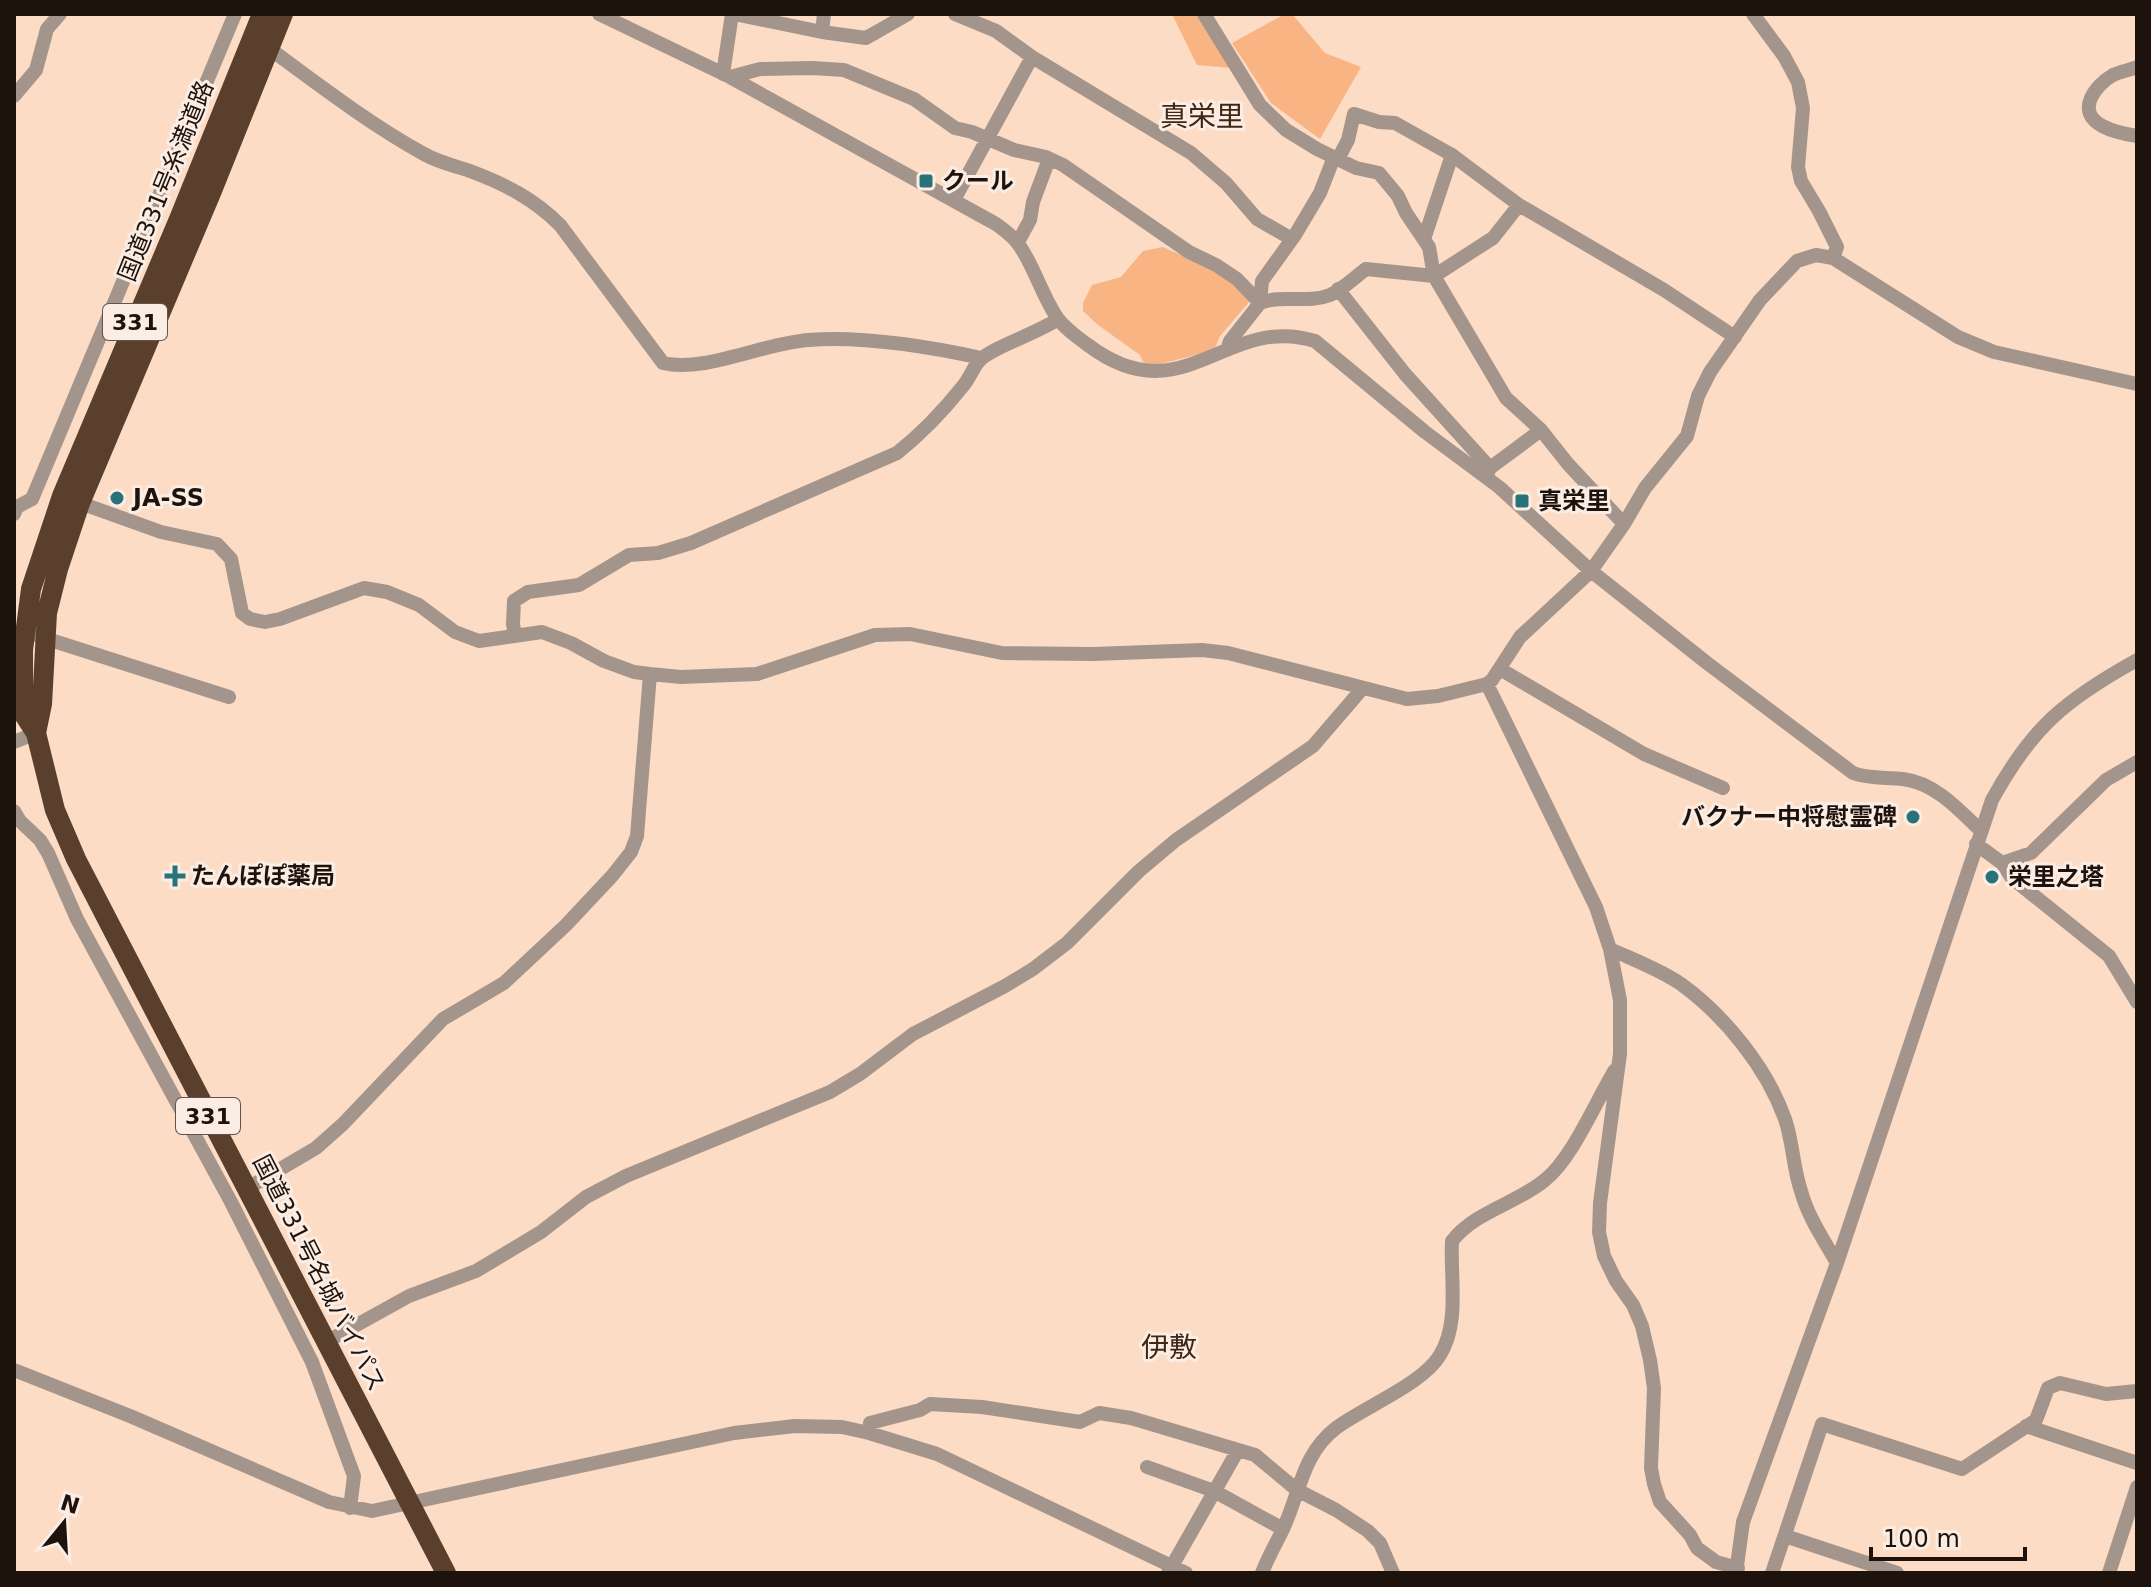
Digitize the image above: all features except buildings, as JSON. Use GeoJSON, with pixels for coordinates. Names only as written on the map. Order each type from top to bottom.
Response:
{"type":"FeatureCollection","features":[{"type":"Feature","properties":{"kind":"highway","name":"国道331号糸満道路"},"geometry":{"type":"LineString","coordinates":[[71,500],[140,311],[262,14]]}},
{"type":"Feature","properties":{"kind":"highway","name":"国道331号糸満道路"},"geometry":{"type":"LineString","coordinates":[[36,733],[23,713],[34,636],[31,589],[283,14]]}},
{"type":"Feature","properties":{"kind":"highway","name":"国道331号名城バイパス"},"geometry":{"type":"LineString","coordinates":[[36,733],[48,787],[64,833],[205,1133],[246,1189],[446,1573]]}},
{"type":"Feature","properties":{"kind":"street"},"geometry":{"type":"LineString","coordinates":[[14,96],[36,70],[47,29],[60,14]]}},
{"type":"Feature","properties":{"kind":"street"},"geometry":{"type":"LineString","coordinates":[[14,514],[17,507],[32,499],[235,14]]}},
{"type":"Feature","properties":{"kind":"street"},"geometry":{"type":"LineString","coordinates":[[599,14],[726,75],[996,224],[1018,242],[1058,319],[1108,359],[1150,372],[1170,371],[1257,339],[1300,336],[1315,341],[1425,432],[1488,473]]}},
{"type":"Feature","properties":{"kind":"street"},"geometry":{"type":"LineString","coordinates":[[726,75],[733,14],[866,38],[908,14]]}},
{"type":"Feature","properties":{"kind":"street"},"geometry":{"type":"LineString","coordinates":[[822,32],[824,14]]}},
{"type":"Feature","properties":{"kind":"street"},"geometry":{"type":"LineString","coordinates":[[955,14],[996,31],[1032,57],[1191,153],[1226,183],[1257,219],[1292,239]]}},
{"type":"Feature","properties":{"kind":"street"},"geometry":{"type":"LineString","coordinates":[[1204,14],[1260,105],[1286,130],[1356,168],[1379,173],[1398,196],[1429,247],[1434,276],[1506,398],[1541,430],[1624,524]]}},
{"type":"Feature","properties":{"kind":"street"},"geometry":{"type":"LineString","coordinates":[[1753,14],[1784,56],[1798,82],[1803,108],[1798,167],[1809,198],[1837,247],[1833,258]]}},
{"type":"Feature","properties":{"kind":"street"},"geometry":{"type":"LineString","coordinates":[[270,49],[382,129],[427,156],[485,177],[522,194],[544,209],[560,225],[663,363],[680,367],[762,347],[811,340],[941,349],[981,358]]}},
{"type":"Feature","properties":{"kind":"street"},"geometry":{"type":"LineString","coordinates":[[954,200],[1032,57]]}},
{"type":"Feature","properties":{"kind":"street"},"geometry":{"type":"LineString","coordinates":[[2137,67],[2112,75],[2093,93],[2088,105],[2090,115],[2096,122],[2111,130],[2137,136]]}},
{"type":"Feature","properties":{"kind":"street"},"geometry":{"type":"LineString","coordinates":[[726,75],[760,69],[844,70],[914,99],[955,128],[1063,165],[1189,252],[1237,279],[1260,303]]}},
{"type":"Feature","properties":{"kind":"street"},"geometry":{"type":"LineString","coordinates":[[1260,303],[1262,281],[1320,193],[1348,140],[1354,114],[1379,122],[1395,123],[1452,155],[1519,205],[1664,290],[1735,337]]}},
{"type":"Feature","properties":{"kind":"street"},"geometry":{"type":"LineString","coordinates":[[1424,239],[1452,155]]}},
{"type":"Feature","properties":{"kind":"street"},"geometry":{"type":"LineString","coordinates":[[1018,242],[1030,220],[1033,202],[1049,159]]}},
{"type":"Feature","properties":{"kind":"street"},"geometry":{"type":"LineString","coordinates":[[1227,350],[1230,341],[1260,303],[1273,298],[1302,299],[1331,295],[1366,269],[1434,276],[1493,238],[1519,205]]}},
{"type":"Feature","properties":{"kind":"street"},"geometry":{"type":"LineString","coordinates":[[154,208],[179,219]]}},
{"type":"Feature","properties":{"kind":"street"},"geometry":{"type":"LineString","coordinates":[[71,500],[161,532],[217,544],[231,559],[242,613],[250,619],[265,622],[364,588],[387,592],[419,605],[455,632],[479,641],[542,632],[604,661],[634,672],[650,674],[681,677],[757,674],[875,635],[910,634],[1002,653],[1202,650],[1228,653],[1407,699],[1438,696],[1487,684],[1535,620],[1591,571],[1645,488],[1687,436],[1704,383],[1760,300],[1797,261],[1816,255],[1833,258],[1958,337],[1994,352],[2137,384]]}},
{"type":"Feature","properties":{"kind":"street"},"geometry":{"type":"LineString","coordinates":[[1338,289],[1488,473],[1591,571],[1853,773],[1863,777],[1907,780],[1932,789],[1950,801],[2012,878],[2109,956],[2137,1002]]}},
{"type":"Feature","properties":{"kind":"street"},"geometry":{"type":"LineString","coordinates":[[116,300],[140,311]]}},
{"type":"Feature","properties":{"kind":"street"},"geometry":{"type":"LineString","coordinates":[[515,636],[514,601],[522,593],[579,585],[629,555],[658,553],[691,543],[897,453],[912,442],[954,396],[981,358],[1058,319]]}},
{"type":"Feature","properties":{"kind":"street"},"geometry":{"type":"LineString","coordinates":[[1488,473],[1541,430]]}},
{"type":"Feature","properties":{"kind":"street"},"geometry":{"type":"LineString","coordinates":[[34,636],[229,697]]}},
{"type":"Feature","properties":{"kind":"street"},"geometry":{"type":"LineString","coordinates":[[1487,684],[1596,907],[1610,949],[1622,1023],[1599,1232],[1604,1256],[1616,1281],[1633,1305],[1645,1337],[1654,1388],[1651,1468],[1654,1484],[1660,1502],[1690,1535],[1697,1548],[1716,1562],[1737,1570],[1743,1522],[1837,1263],[1978,837],[2003,780],[2018,754],[2063,706],[2137,660]]}},
{"type":"Feature","properties":{"kind":"street"},"geometry":{"type":"LineString","coordinates":[[1500,669],[1644,754],[1723,788]]}},
{"type":"Feature","properties":{"kind":"street"},"geometry":{"type":"LineString","coordinates":[[246,1189],[316,1148],[443,1019],[504,983],[566,925],[631,852],[637,836],[650,674]]}},
{"type":"Feature","properties":{"kind":"street"},"geometry":{"type":"LineString","coordinates":[[326,1342],[409,1296],[476,1271],[541,1232],[586,1197],[626,1176],[830,1092],[860,1074],[913,1034],[1033,969],[1067,943],[1139,871],[1176,840],[1313,746],[1362,689]]}},
{"type":"Feature","properties":{"kind":"street"},"geometry":{"type":"LineString","coordinates":[[14,742],[36,733]]}},
{"type":"Feature","properties":{"kind":"street"},"geometry":{"type":"LineString","coordinates":[[2002,863],[2031,853],[2106,780],[2137,762]]}},
{"type":"Feature","properties":{"kind":"street"},"geometry":{"type":"LineString","coordinates":[[14,811],[48,853],[77,919],[205,1133],[312,1362],[354,1476],[350,1508]]}},
{"type":"Feature","properties":{"kind":"street"},"geometry":{"type":"LineString","coordinates":[[1610,949],[1682,985],[1725,1026],[1766,1079],[1786,1123],[1800,1191],[1808,1212],[1837,1263]]}},
{"type":"Feature","properties":{"kind":"street"},"geometry":{"type":"LineString","coordinates":[[1262,1573],[1314,1450],[1335,1429],[1426,1372],[1440,1355],[1451,1322],[1452,1241],[1481,1216],[1534,1189],[1553,1173],[1617,1066]]}},
{"type":"Feature","properties":{"kind":"street"},"geometry":{"type":"LineString","coordinates":[[14,1370],[130,1416],[329,1502],[372,1511],[765,1428],[842,1427],[937,1454],[1175,1571],[1238,1450]]}},
{"type":"Feature","properties":{"kind":"street"},"geometry":{"type":"LineString","coordinates":[[1772,1573],[1822,1424],[1962,1469],[2036,1420],[2048,1388],[2060,1383],[2106,1394],[2137,1391]]}},
{"type":"Feature","properties":{"kind":"street"},"geometry":{"type":"LineString","coordinates":[[869,1433],[870,1423],[920,1410],[930,1404],[982,1407],[1080,1422],[1099,1413],[1131,1418],[1255,1455],[1297,1490],[1368,1531],[1380,1543],[1393,1573]]}},
{"type":"Feature","properties":{"kind":"street"},"geometry":{"type":"LineString","coordinates":[[2026,1426],[2137,1463]]}},
{"type":"Feature","properties":{"kind":"street"},"geometry":{"type":"LineString","coordinates":[[1147,1467],[1214,1491],[1283,1529]]}},
{"type":"Feature","properties":{"kind":"street"},"geometry":{"type":"LineString","coordinates":[[2109,1573],[2137,1487]]}},
{"type":"Feature","properties":{"kind":"street"},"geometry":{"type":"LineString","coordinates":[[1785,1536],[1897,1573]]}},
{"type":"Feature","properties":{"kind":"shaded area"},"geometry":{"type":"Polygon","coordinates":[[[1172,14],[1200,14],[1232,68],[1197,65],[1172,14]]]}},
{"type":"Feature","properties":{"kind":"shaded area"},"geometry":{"type":"Polygon","coordinates":[[[1285,14],[1292,14],[1325,53],[1361,67],[1320,139],[1271,103],[1232,43],[1285,14]]]}},
{"type":"Feature","properties":{"kind":"shaded area"},"geometry":{"type":"Polygon","coordinates":[[[1163,247],[1217,270],[1250,301],[1208,352],[1152,366],[1098,325],[1083,311],[1083,303],[1092,285],[1121,277],[1143,251],[1163,247]]]}},
{"type":"Feature","properties":{"kind":"place","name":"クール"},"geometry":{"type":"Point","coordinates":[926,181]}},
{"type":"Feature","properties":{"kind":"place","name":"JA-SS"},"geometry":{"type":"Point","coordinates":[117,498]}},
{"type":"Feature","properties":{"kind":"place","name":"真栄里"},"geometry":{"type":"Point","coordinates":[1522,501]}},
{"type":"Feature","properties":{"kind":"place","name":"バクナー中将慰霊碑"},"geometry":{"type":"Point","coordinates":[1913,817]}},
{"type":"Feature","properties":{"kind":"place","name":"たんぽぽ薬局"},"geometry":{"type":"Point","coordinates":[175,876]}},
{"type":"Feature","properties":{"kind":"place","name":"栄里之塔"},"geometry":{"type":"Point","coordinates":[1992,877]}},
{"type":"Feature","properties":{"kind":"district","name":"真栄里"},"geometry":{"type":"Point","coordinates":[1202,116]}},
{"type":"Feature","properties":{"kind":"district","name":"伊敷"},"geometry":{"type":"Point","coordinates":[1169,1347]}}]}
